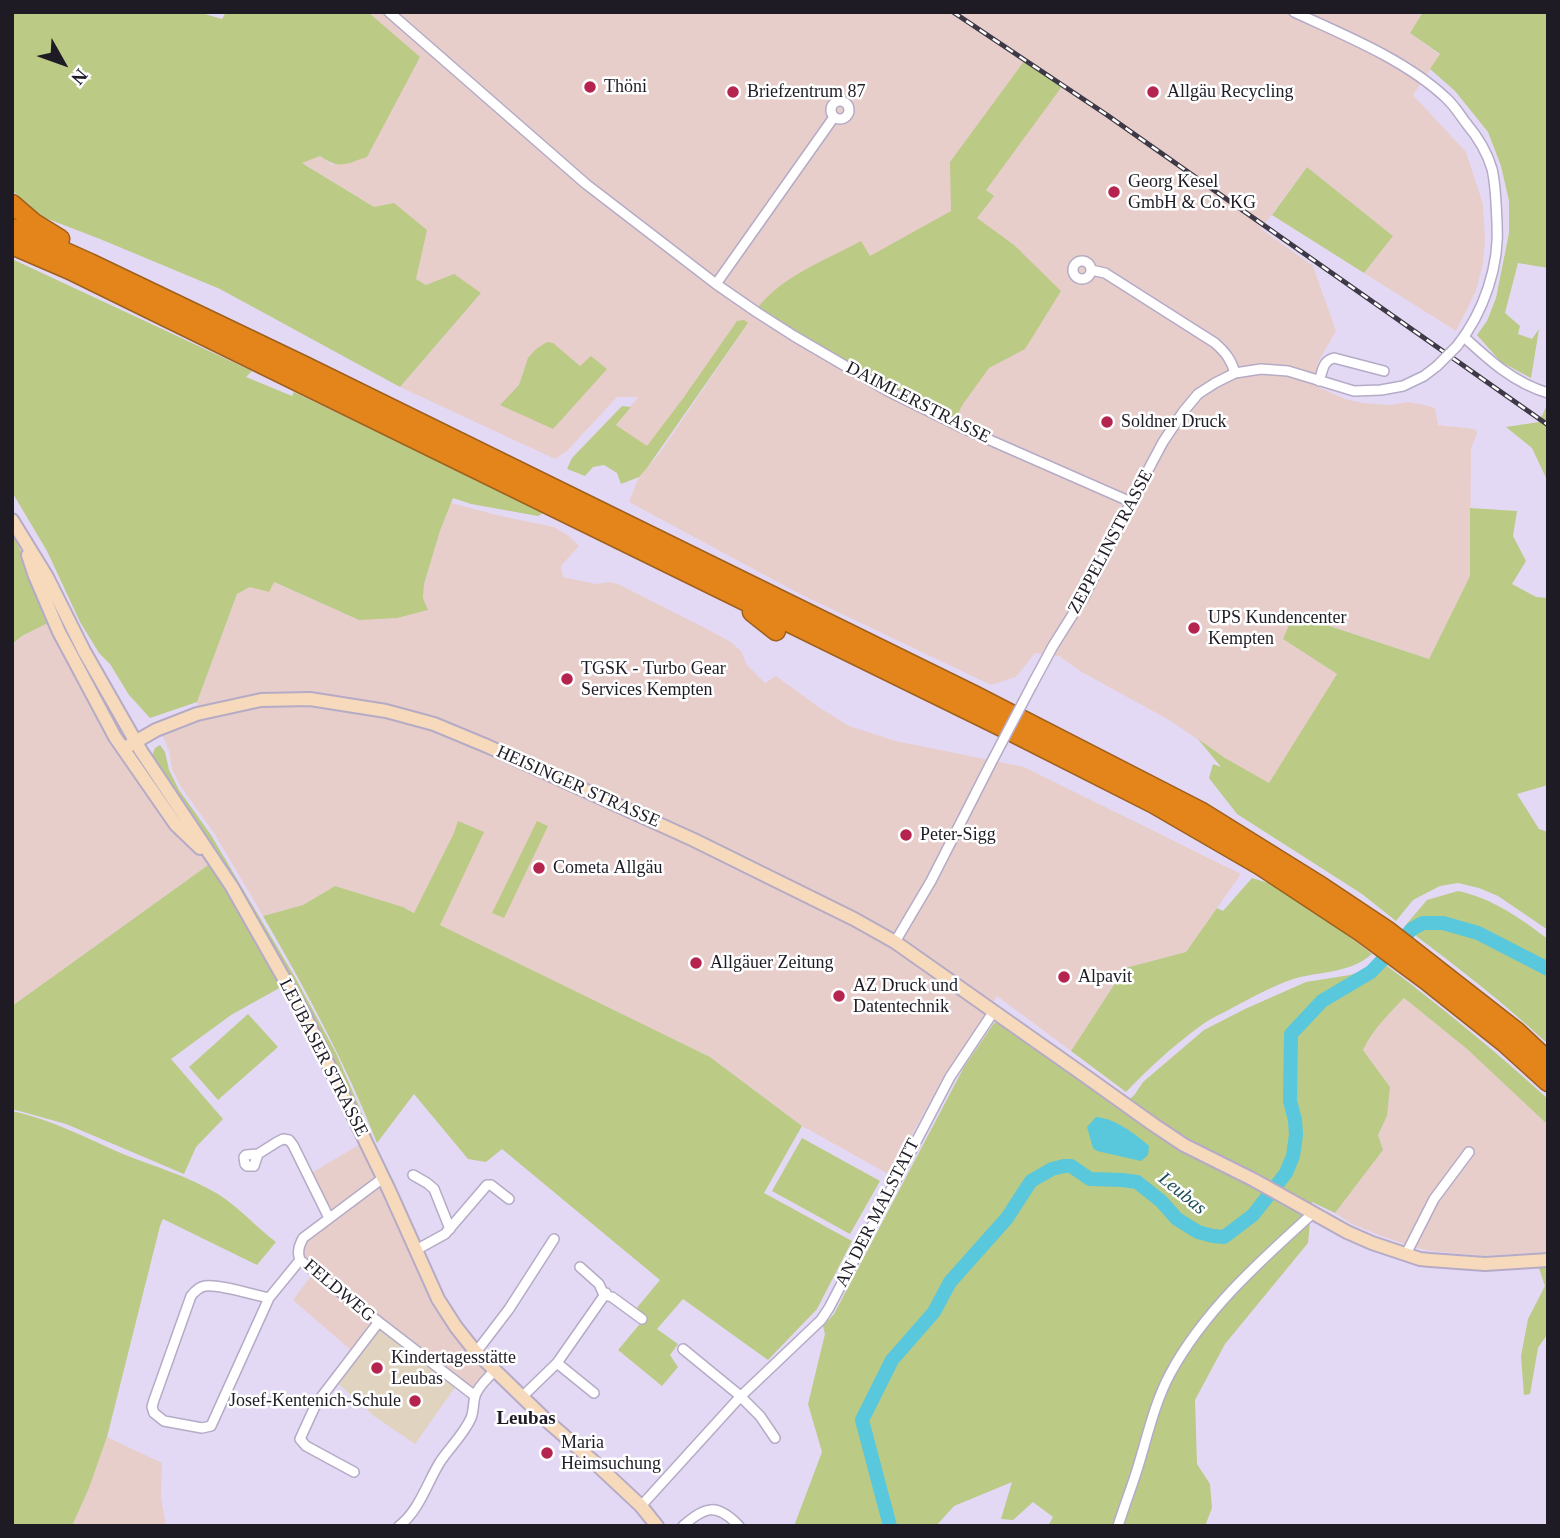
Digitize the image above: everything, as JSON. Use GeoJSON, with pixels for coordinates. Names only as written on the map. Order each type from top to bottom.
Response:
{"type":"FeatureCollection","features":[{"type":"Feature","properties":{"kind":"highway"},"geometry":{"type":"LineString","coordinates":[[12,204],[53,236],[71,245],[90,263]]}},
{"type":"Feature","properties":{"kind":"highway"},"geometry":{"type":"LineString","coordinates":[[12,228],[90,263],[609,525],[974,695],[1200,811],[1269,852],[1432,974],[1516,1031],[1548,1061]]}},
{"type":"Feature","properties":{"kind":"highway"},"geometry":{"type":"LineString","coordinates":[[12,245],[589,515]]}},
{"type":"Feature","properties":{"kind":"highway"},"geometry":{"type":"LineString","coordinates":[[609,525],[724,590],[1163,810],[1365,925]]}},
{"type":"Feature","properties":{"kind":"highway"},"geometry":{"type":"LineString","coordinates":[[724,590],[776,631]]}},
{"type":"Feature","properties":{"kind":"highway"},"geometry":{"type":"LineString","coordinates":[[974,695],[1038,720],[1056,723]]}},
{"type":"Feature","properties":{"kind":"highway"},"geometry":{"type":"LineString","coordinates":[[961,721],[1004,728]]}},
{"type":"Feature","properties":{"kind":"highway"},"geometry":{"type":"LineString","coordinates":[[1222,809],[1259,839],[1269,852]]}},
{"type":"Feature","properties":{"kind":"highway"},"geometry":{"type":"LineString","coordinates":[[1432,974],[1548,1082]]}},
{"type":"Feature","properties":{"kind":"main road"},"geometry":{"type":"LineString","coordinates":[[12,520],[20,533],[59,632],[123,749],[176,825],[214,859]]}},
{"type":"Feature","properties":{"kind":"main road","name":"LEUBASER STRASSE"},"geometry":{"type":"LineString","coordinates":[[20,533],[47,577],[84,651],[136,741],[232,887],[304,1014],[438,1299],[475,1351],[640,1506],[657,1526]]}},
{"type":"Feature","properties":{"kind":"main road","name":"HEISINGER STRASSE"},"geometry":{"type":"LineString","coordinates":[[123,749],[156,730],[197,714],[261,701],[310,699],[405,715],[434,724],[694,840],[895,942],[1184,1145],[1372,1243],[1420,1259],[1464,1264],[1548,1260]]}},
{"type":"Feature","properties":{"kind":"street","name":"DAIMLERSTRASSE"},"geometry":{"type":"LineString","coordinates":[[389,12],[586,184],[716,284],[794,336],[888,391],[967,430],[1131,502]]}},
{"type":"Feature","properties":{"kind":"street","name":"ZEPPELINSTRASSE"},"geometry":{"type":"LineString","coordinates":[[895,942],[931,881],[1053,646],[1085,595],[1163,443],[1198,394],[1235,373],[1261,369],[1288,371],[1354,391],[1403,386],[1437,366],[1464,337],[1478,313],[1488,289],[1498,233],[1492,168],[1478,138],[1447,98],[1410,70],[1294,12]]}},
{"type":"Feature","properties":{"kind":"street"},"geometry":{"type":"LineString","coordinates":[[716,284],[834,117]]}},
{"type":"Feature","properties":{"kind":"street"},"geometry":{"type":"LineString","coordinates":[[1091,270],[1105,274],[1215,343],[1227,354],[1235,373]]}},
{"type":"Feature","properties":{"kind":"street"},"geometry":{"type":"LineString","coordinates":[[1464,337],[1496,366],[1533,389],[1548,393]]}},
{"type":"Feature","properties":{"kind":"street"},"geometry":{"type":"LineString","coordinates":[[1320,381],[1324,365],[1334,358],[1384,371]]}},
{"type":"Feature","properties":{"kind":"street","name":"AN DER MALSTATT"},"geometry":{"type":"LineString","coordinates":[[640,1506],[740,1397],[814,1327],[829,1308],[950,1077],[997,1013]]}},
{"type":"Feature","properties":{"kind":"street"},"geometry":{"type":"LineString","coordinates":[[258,1154],[283,1139],[289,1140],[329,1218]]}},
{"type":"Feature","properties":{"kind":"street"},"geometry":{"type":"LineString","coordinates":[[1406,1254],[1434,1199],[1469,1152]]}},
{"type":"Feature","properties":{"kind":"street"},"geometry":{"type":"LineString","coordinates":[[413,1175],[434,1189],[450,1229]]}},
{"type":"Feature","properties":{"kind":"street","name":"FELDWEG"},"geometry":{"type":"LineString","coordinates":[[383,1178],[303,1238],[298,1246],[300,1260],[475,1396]]}},
{"type":"Feature","properties":{"kind":"street"},"geometry":{"type":"LineString","coordinates":[[416,1250],[445,1234],[487,1185],[491,1185],[509,1199]]}},
{"type":"Feature","properties":{"kind":"street"},"geometry":{"type":"LineString","coordinates":[[1118,1526],[1150,1421],[1170,1374],[1196,1333],[1246,1274],[1312,1213]]}},
{"type":"Feature","properties":{"kind":"street"},"geometry":{"type":"LineString","coordinates":[[475,1351],[509,1309],[554,1239]]}},
{"type":"Feature","properties":{"kind":"street"},"geometry":{"type":"LineString","coordinates":[[269,1298],[215,1286],[197,1289],[191,1296],[154,1400],[152,1407],[159,1418],[202,1429],[211,1426],[269,1298],[300,1260]]}},
{"type":"Feature","properties":{"kind":"street"},"geometry":{"type":"LineString","coordinates":[[580,1267],[599,1284],[605,1294],[642,1319]]}},
{"type":"Feature","properties":{"kind":"street"},"geometry":{"type":"LineString","coordinates":[[522,1397],[556,1363],[605,1294]]}},
{"type":"Feature","properties":{"kind":"street"},"geometry":{"type":"LineString","coordinates":[[354,1472],[306,1446],[300,1439],[316,1404],[378,1323]]}},
{"type":"Feature","properties":{"kind":"street"},"geometry":{"type":"LineString","coordinates":[[683,1349],[760,1416],[775,1438]]}},
{"type":"Feature","properties":{"kind":"street"},"geometry":{"type":"LineString","coordinates":[[556,1363],[594,1393]]}},
{"type":"Feature","properties":{"kind":"street"},"geometry":{"type":"LineString","coordinates":[[404,1524],[441,1461],[467,1427],[472,1417],[475,1396],[495,1370]]}},
{"type":"Feature","properties":{"kind":"street"},"geometry":{"type":"LineString","coordinates":[[683,1526],[695,1514],[705,1510],[724,1513],[739,1526]]}},
{"type":"Feature","properties":{"kind":"shaded area"},"geometry":{"type":"Polygon","coordinates":[[[368,12],[1423,12],[1410,33],[1440,55],[1413,95],[1466,152],[1483,204],[1483,264],[1476,291],[1456,331],[1364,273],[1393,236],[1307,167],[1261,229],[1313,266],[1336,331],[1318,362],[1314,385],[1345,399],[1363,403],[1390,405],[1408,402],[1425,405],[1435,408],[1438,425],[1475,429],[1477,433],[1471,449],[1470,576],[1429,659],[1317,621],[1283,639],[1337,674],[1269,784],[1169,720],[1080,671],[1059,656],[1035,653],[1016,677],[991,685],[800,594],[629,502],[639,477],[659,454],[748,323],[684,397],[647,447],[616,425],[638,397],[617,397],[567,451],[555,459],[400,387],[481,293],[426,285],[416,279],[374,207],[301,162],[320,156],[332,165],[420,58],[368,12]]]}},
{"type":"Feature","properties":{"kind":"shaded area"},"geometry":{"type":"Polygon","coordinates":[[[451,503],[554,527],[579,546],[561,566],[563,577],[596,584],[618,584],[707,629],[731,642],[741,651],[747,665],[765,683],[776,676],[849,726],[896,741],[1024,767],[1241,874],[1186,952],[1125,968],[1071,1051],[997,996],[945,1074],[890,1175],[802,1126],[710,1057],[403,907],[335,886],[303,905],[263,916],[214,833],[181,787],[172,769],[169,751],[161,732],[199,719],[197,702],[237,594],[250,587],[273,582],[359,620],[428,610],[423,598],[424,584],[451,503]]]}},
{"type":"Feature","properties":{"kind":"shaded area"},"geometry":{"type":"Polygon","coordinates":[[[50,622],[119,748],[195,847],[211,863],[12,1006],[12,644],[50,622]]]}},
{"type":"Feature","properties":{"kind":"shaded area"},"geometry":{"type":"Polygon","coordinates":[[[1404,998],[1467,1049],[1548,1125],[1548,1252],[1484,1256],[1430,1251],[1376,1234],[1335,1213],[1383,1150],[1378,1135],[1387,1116],[1390,1087],[1363,1050],[1381,1022],[1404,998]]]}},
{"type":"Feature","properties":{"kind":"shaded area"},"geometry":{"type":"Polygon","coordinates":[[[360,1144],[433,1300],[491,1371],[472,1396],[374,1325],[353,1352],[293,1300],[311,1276],[301,1267],[293,1244],[330,1212],[310,1174],[360,1144]]]}},
{"type":"Feature","properties":{"kind":"shaded area"},"geometry":{"type":"Polygon","coordinates":[[[376,1326],[456,1386],[415,1444],[374,1416],[334,1380],[376,1326]]]}},
{"type":"Feature","properties":{"kind":"shaded area"},"geometry":{"type":"Polygon","coordinates":[[[107,1437],[162,1463],[161,1497],[166,1526],[72,1526],[107,1437]]]}},
{"type":"Feature","properties":{"kind":"green space"},"geometry":{"type":"Polygon","coordinates":[[[12,12],[198,12],[222,19],[226,12],[368,12],[420,57],[367,157],[338,164],[320,156],[302,163],[374,207],[394,203],[427,230],[416,279],[426,285],[454,274],[481,293],[400,387],[220,289],[35,214],[12,190],[12,12]]]}},
{"type":"Feature","properties":{"kind":"green space"},"geometry":{"type":"Polygon","coordinates":[[[1423,12],[1548,12],[1548,268],[1518,263],[1505,313],[1520,326],[1518,334],[1532,339],[1539,329],[1531,378],[1501,362],[1477,335],[1487,321],[1496,298],[1509,233],[1509,201],[1501,166],[1488,132],[1455,91],[1430,69],[1440,54],[1410,33],[1423,12]]]}},
{"type":"Feature","properties":{"kind":"green space"},"geometry":{"type":"Polygon","coordinates":[[[1025,60],[1063,85],[986,190],[994,196],[977,218],[1014,245],[1061,291],[1025,349],[989,368],[953,423],[755,311],[777,288],[790,279],[861,241],[870,256],[951,211],[950,162],[1025,60]]]}},
{"type":"Feature","properties":{"kind":"green space"},"geometry":{"type":"Polygon","coordinates":[[[1307,167],[1393,236],[1364,273],[1272,215],[1307,167]]]}},
{"type":"Feature","properties":{"kind":"green space"},"geometry":{"type":"Polygon","coordinates":[[[12,259],[252,371],[246,377],[292,396],[294,392],[545,512],[538,516],[471,504],[453,498],[424,584],[423,598],[428,610],[397,618],[359,620],[274,582],[269,592],[250,587],[237,594],[197,702],[150,718],[129,695],[80,622],[47,551],[12,492],[12,259]]]}},
{"type":"Feature","properties":{"kind":"green space"},"geometry":{"type":"Polygon","coordinates":[[[744,320],[748,323],[639,477],[621,484],[617,473],[604,465],[593,467],[585,476],[567,469],[572,458],[622,406],[631,407],[616,425],[647,446],[737,321],[744,320]]]}},
{"type":"Feature","properties":{"kind":"green space"},"geometry":{"type":"Polygon","coordinates":[[[547,342],[553,343],[580,366],[591,356],[607,369],[553,429],[500,405],[519,385],[528,358],[547,342]]]}},
{"type":"Feature","properties":{"kind":"green space"},"geometry":{"type":"Polygon","coordinates":[[[1548,403],[1548,482],[1532,448],[1506,427],[1539,422],[1548,403]]]}},
{"type":"Feature","properties":{"kind":"green space"},"geometry":{"type":"Polygon","coordinates":[[[1470,508],[1517,511],[1513,536],[1526,561],[1512,584],[1536,597],[1548,598],[1548,785],[1517,794],[1539,829],[1548,832],[1548,930],[1498,896],[1458,883],[1440,886],[1413,900],[1396,921],[1362,894],[1237,814],[1209,778],[1213,764],[1221,767],[1198,739],[1269,783],[1337,674],[1283,639],[1294,614],[1429,659],[1470,576],[1470,508]]]}},
{"type":"Feature","properties":{"kind":"green space"},"geometry":{"type":"Polygon","coordinates":[[[12,531],[50,622],[12,644],[12,531]]]}},
{"type":"Feature","properties":{"kind":"green space"},"geometry":{"type":"Polygon","coordinates":[[[160,745],[179,790],[211,835],[296,979],[336,1053],[380,1155],[376,1157],[340,1077],[151,758],[155,748],[160,745]]]}},
{"type":"Feature","properties":{"kind":"green space"},"geometry":{"type":"Polygon","coordinates":[[[458,821],[484,832],[440,925],[710,1057],[802,1126],[764,1193],[852,1241],[817,1309],[768,1360],[683,1299],[657,1329],[678,1344],[670,1355],[678,1367],[662,1386],[618,1350],[644,1319],[635,1310],[660,1280],[502,1149],[486,1162],[468,1159],[414,1094],[377,1143],[324,1028],[263,916],[303,905],[335,886],[403,907],[414,913],[458,821]]]}},
{"type":"Feature","properties":{"kind":"green space"},"geometry":{"type":"Polygon","coordinates":[[[537,821],[548,826],[504,918],[492,913],[537,821]]]}},
{"type":"Feature","properties":{"kind":"green space"},"geometry":{"type":"Polygon","coordinates":[[[211,863],[283,986],[231,1015],[171,1059],[223,1119],[196,1147],[184,1174],[66,1124],[12,1109],[12,1006],[211,863]]]}},
{"type":"Feature","properties":{"kind":"green space"},"geometry":{"type":"Polygon","coordinates":[[[1252,878],[1278,886],[1372,954],[1352,966],[1285,982],[1211,1019],[1170,1050],[1126,1092],[1071,1051],[1125,968],[1186,952],[1217,908],[1223,911],[1252,878]]]}},
{"type":"Feature","properties":{"kind":"green space"},"geometry":{"type":"Polygon","coordinates":[[[1458,891],[1494,904],[1548,939],[1548,1044],[1514,1013],[1404,927],[1427,900],[1458,891]]]}},
{"type":"Feature","properties":{"kind":"green space"},"geometry":{"type":"Polygon","coordinates":[[[1379,960],[1423,993],[1548,1099],[1548,1125],[1467,1049],[1404,998],[1381,1022],[1363,1050],[1390,1087],[1387,1116],[1378,1135],[1383,1150],[1335,1213],[1312,1202],[1308,1243],[1225,1344],[1195,1400],[1197,1464],[1210,1484],[1212,1508],[1205,1526],[1048,1526],[1053,1517],[1033,1502],[1013,1520],[1001,1519],[1012,1482],[954,1506],[936,1526],[794,1526],[822,1452],[808,1404],[825,1334],[823,1326],[834,1314],[964,1067],[994,1023],[1003,1023],[1028,1044],[1121,1108],[1143,1082],[1204,1030],[1306,982],[1350,975],[1371,968],[1379,960]]]}},
{"type":"Feature","properties":{"kind":"green space"},"geometry":{"type":"Polygon","coordinates":[[[248,1014],[278,1047],[218,1100],[189,1067],[248,1014]]]}},
{"type":"Feature","properties":{"kind":"green space"},"geometry":{"type":"Polygon","coordinates":[[[12,1111],[55,1124],[207,1188],[233,1205],[276,1242],[257,1265],[163,1219],[107,1437],[72,1526],[12,1526],[12,1111]]]}},
{"type":"Feature","properties":{"kind":"green space"},"geometry":{"type":"Polygon","coordinates":[[[802,1138],[880,1181],[850,1234],[772,1191],[802,1138]]]}},
{"type":"Feature","properties":{"kind":"green space"},"geometry":{"type":"Polygon","coordinates":[[[1548,1267],[1548,1333],[1538,1348],[1530,1394],[1524,1395],[1521,1356],[1528,1319],[1545,1286],[1539,1268],[1548,1267]]]}},
{"type":"Feature","properties":{"kind":"water"},"geometry":{"type":"Polygon","coordinates":[[[1096,1117],[1118,1124],[1131,1132],[1149,1146],[1148,1155],[1141,1161],[1097,1151],[1093,1148],[1087,1127],[1096,1117]]]}},
{"type":"Feature","properties":{"kind":"waterway","name":"Leubas"},"geometry":{"type":"LineString","coordinates":[[890,1526],[862,1420],[892,1360],[934,1312],[950,1282],[1007,1218],[1031,1181],[1052,1169],[1071,1166],[1090,1179],[1137,1182],[1161,1201],[1177,1219],[1198,1232],[1224,1237],[1253,1215],[1286,1173],[1293,1156],[1296,1135],[1290,1101],[1291,1034],[1322,1001],[1371,972],[1412,929],[1423,923],[1443,923],[1478,933],[1548,969]]}},
{"type":"Feature","properties":{"kind":"railway"},"geometry":{"type":"LineString","coordinates":[[953,12],[1107,115],[1548,425]]}},
{"type":"Feature","properties":{"kind":"place","name":"Thöni"},"geometry":{"type":"Point","coordinates":[590,87]}},
{"type":"Feature","properties":{"kind":"place","name":"Briefzentrum 87"},"geometry":{"type":"Point","coordinates":[733,92]}},
{"type":"Feature","properties":{"kind":"place","name":"Allgäu Recycling"},"geometry":{"type":"Point","coordinates":[1153,92]}},
{"type":"Feature","properties":{"kind":"place","name":"Georg Kesel GmbH & Co. KG"},"geometry":{"type":"Point","coordinates":[1114,192]}},
{"type":"Feature","properties":{"kind":"place","name":"Soldner Druck"},"geometry":{"type":"Point","coordinates":[1107,422]}},
{"type":"Feature","properties":{"kind":"place","name":"UPS Kundencenter Kempten"},"geometry":{"type":"Point","coordinates":[1194,628]}},
{"type":"Feature","properties":{"kind":"place","name":"TGSK - Turbo Gear Services Kempten"},"geometry":{"type":"Point","coordinates":[567,679]}},
{"type":"Feature","properties":{"kind":"place","name":"Peter-Sigg"},"geometry":{"type":"Point","coordinates":[906,835]}},
{"type":"Feature","properties":{"kind":"place","name":"Cometa Allgäu"},"geometry":{"type":"Point","coordinates":[539,868]}},
{"type":"Feature","properties":{"kind":"place","name":"Allgäuer Zeitung"},"geometry":{"type":"Point","coordinates":[696,963]}},
{"type":"Feature","properties":{"kind":"place","name":"Alpavit"},"geometry":{"type":"Point","coordinates":[1064,977]}},
{"type":"Feature","properties":{"kind":"place","name":"AZ Druck und Datentechnik"},"geometry":{"type":"Point","coordinates":[839,996]}},
{"type":"Feature","properties":{"kind":"place","name":"Kindertagesstätte Leubas"},"geometry":{"type":"Point","coordinates":[377,1368]}},
{"type":"Feature","properties":{"kind":"place","name":"Josef-Kentenich-Schule"},"geometry":{"type":"Point","coordinates":[415,1401]}},
{"type":"Feature","properties":{"kind":"place","name":"Maria Heimsuchung"},"geometry":{"type":"Point","coordinates":[547,1453]}},
{"type":"Feature","properties":{"kind":"district","name":"Leubas"},"geometry":{"type":"Point","coordinates":[526,1419]}}]}
